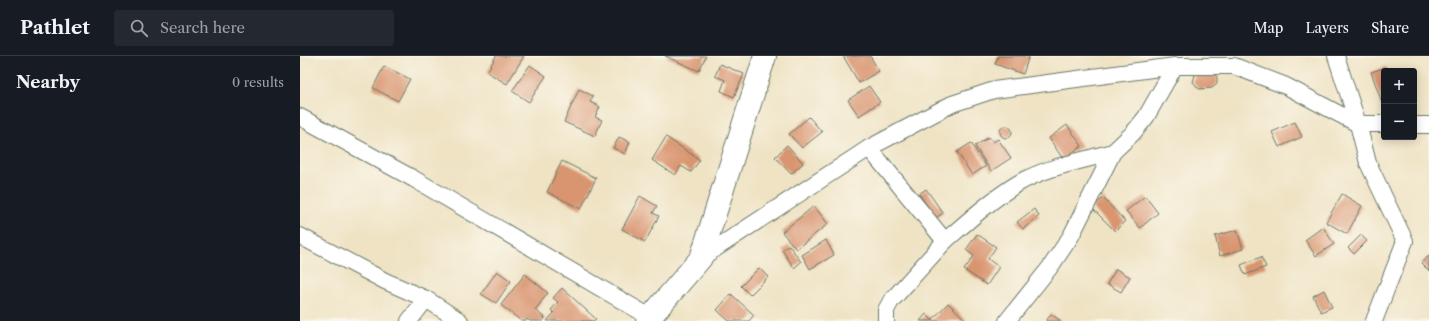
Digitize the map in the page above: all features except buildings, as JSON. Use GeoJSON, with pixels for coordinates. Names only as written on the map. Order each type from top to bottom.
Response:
{"type":"FeatureCollection","features":[{"type":"Feature","properties":{"kind":"street"},"geometry":{"type":"LineString","coordinates":[[702,258],[765,56]]}},
{"type":"Feature","properties":{"kind":"street"},"geometry":{"type":"LineString","coordinates":[[1336,56],[1358,124],[1368,163],[1405,241],[1374,321]]}},
{"type":"Feature","properties":{"kind":"street"},"geometry":{"type":"LineString","coordinates":[[1007,321],[1051,266],[1071,236],[1113,152],[1133,133],[1146,117],[1172,61]]}},
{"type":"Feature","properties":{"kind":"street"},"geometry":{"type":"LineString","coordinates":[[300,117],[414,179],[648,319],[702,258],[869,148],[952,104],[994,90],[1172,61],[1234,66],[1286,86],[1358,124],[1381,124]]}},
{"type":"Feature","properties":{"kind":"street"},"geometry":{"type":"LineString","coordinates":[[1417,125],[1429,125]]}},
{"type":"Feature","properties":{"kind":"street"},"geometry":{"type":"LineString","coordinates":[[869,148],[945,241]]}},
{"type":"Feature","properties":{"kind":"street"},"geometry":{"type":"LineString","coordinates":[[886,321],[886,310],[891,301],[945,241],[989,203],[1018,184],[1048,170],[1113,152]]}},
{"type":"Feature","properties":{"kind":"street"},"geometry":{"type":"LineString","coordinates":[[300,236],[385,281],[426,299],[460,321]]}},
{"type":"Feature","properties":{"kind":"street"},"geometry":{"type":"LineString","coordinates":[[409,321],[426,299]]}}]}
